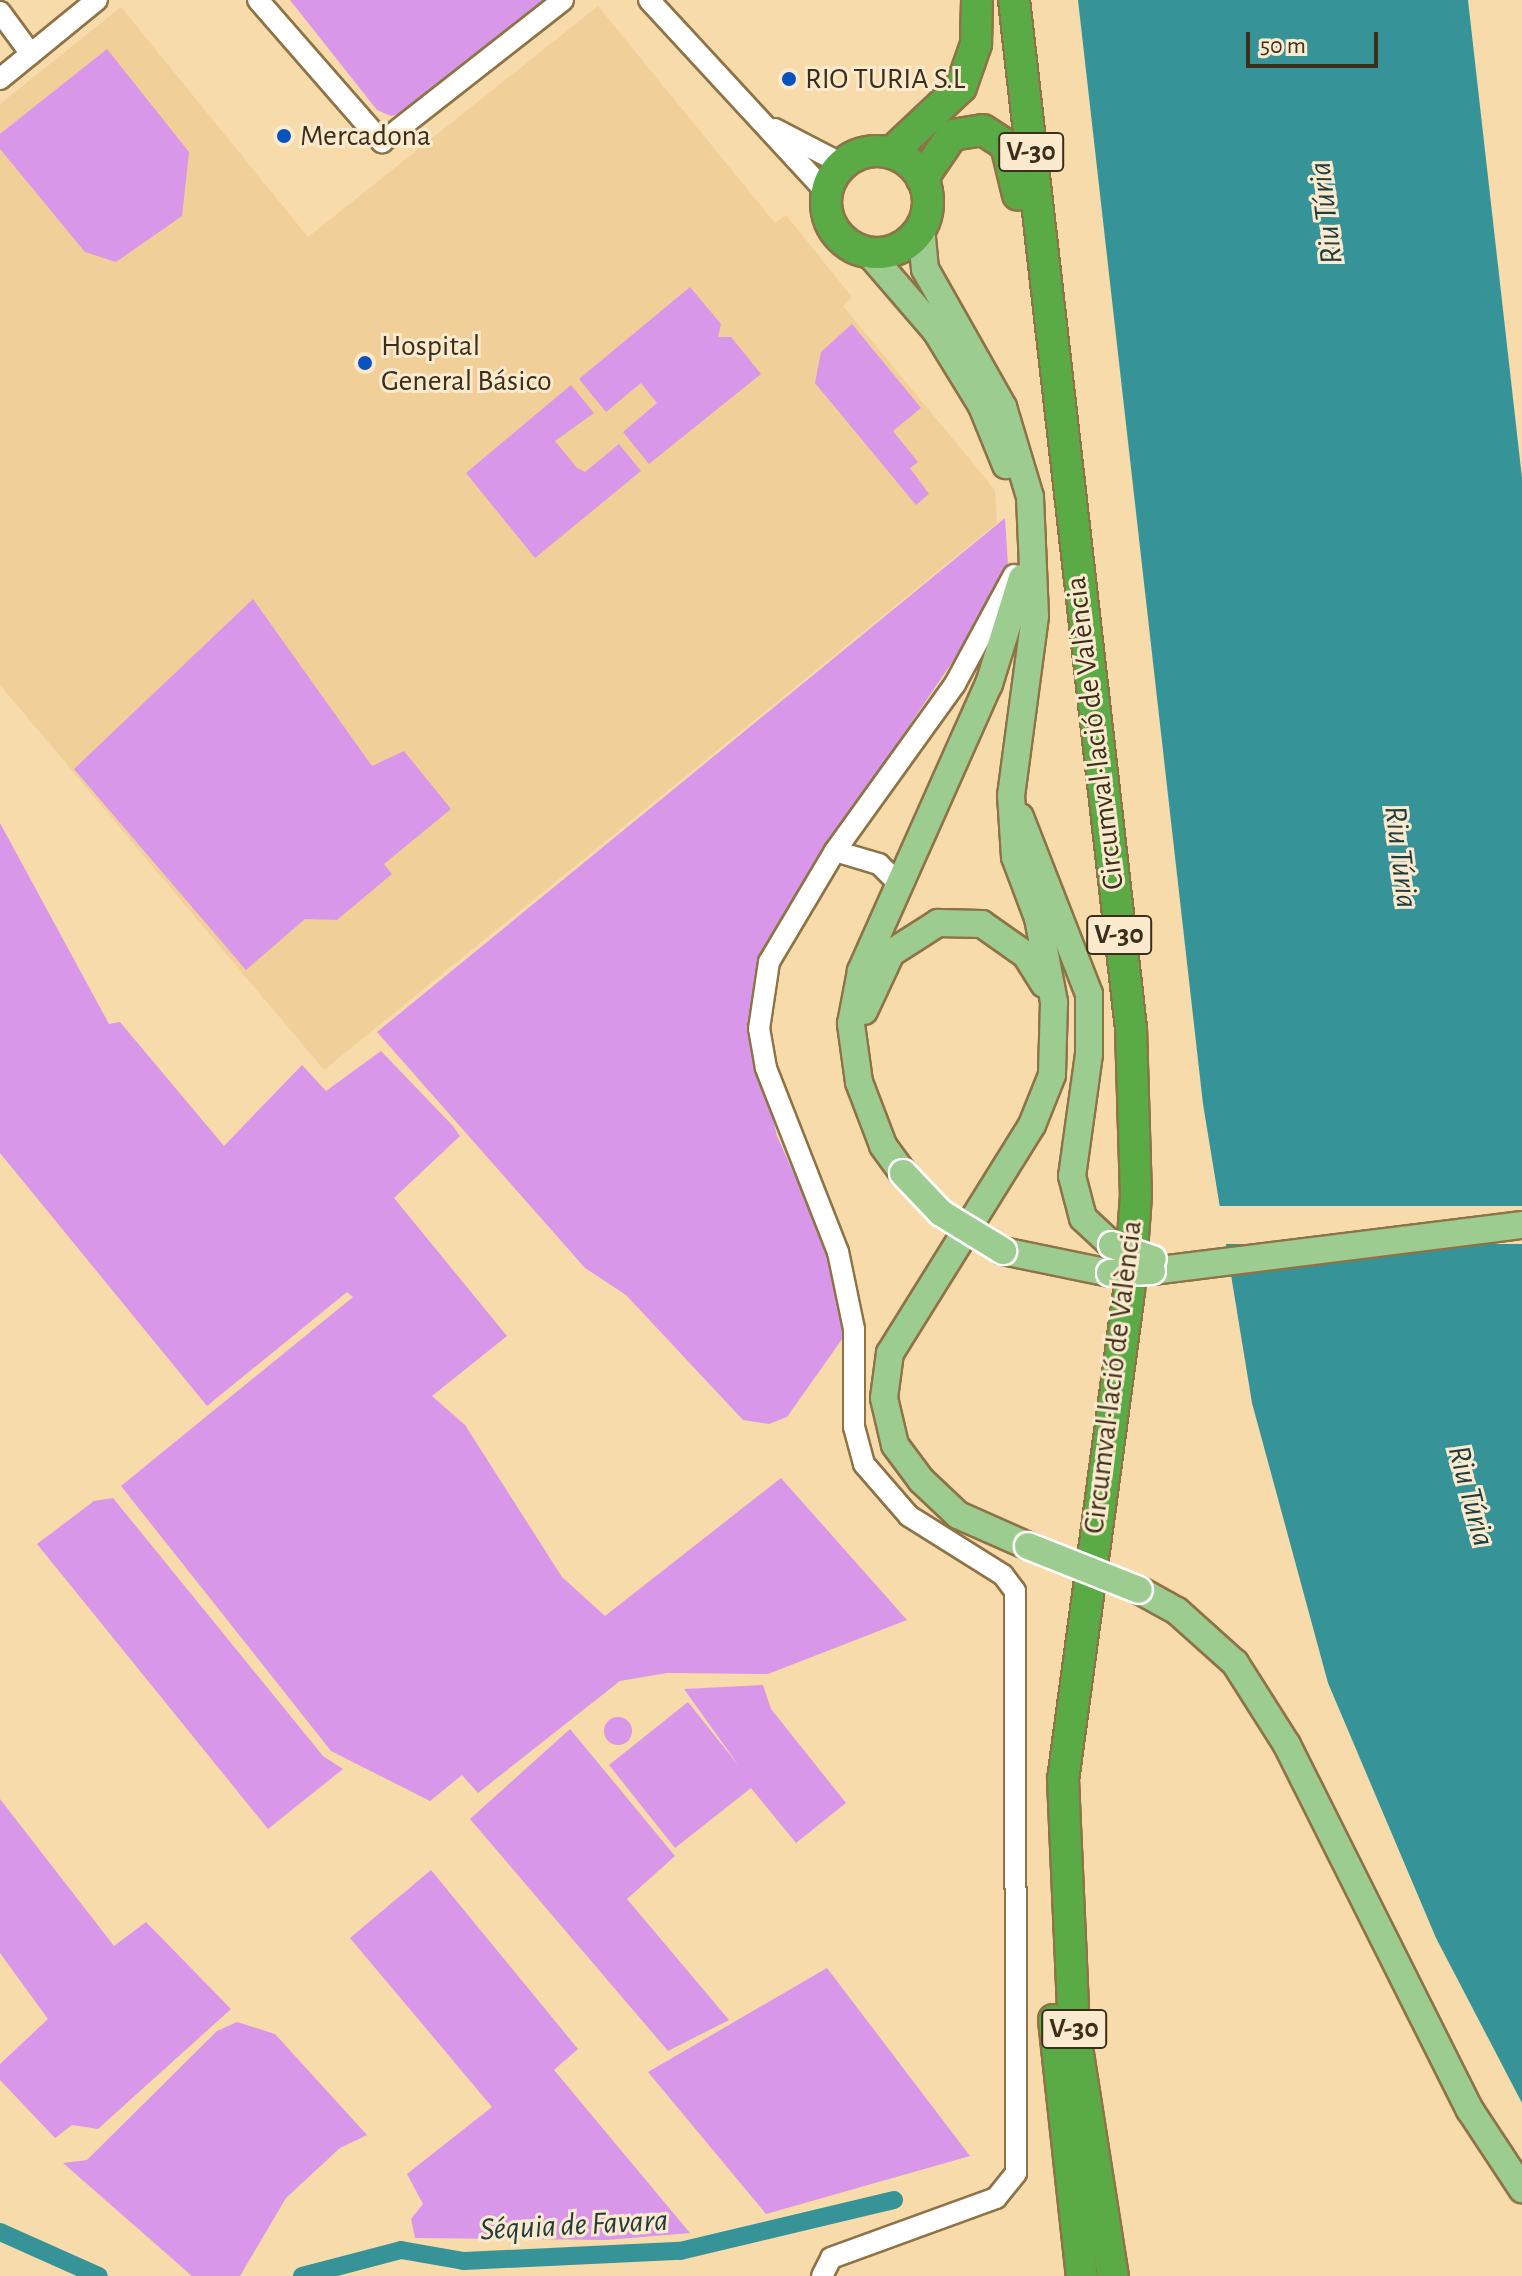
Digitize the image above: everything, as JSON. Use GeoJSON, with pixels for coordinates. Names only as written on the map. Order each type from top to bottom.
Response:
{"type":"FeatureCollection","features":[{"type":"Feature","properties":{"kind":"highway"},"geometry":{"type":"LineString","coordinates":[[891,153],[922,179],[928,202],[921,227],[899,248],[868,252],[840,236],[827,193],[842,164],[862,153],[891,153],[912,141],[961,87],[976,44],[977,0]]}},
{"type":"Feature","properties":{"kind":"highway","name":"Circumval·lació de València"},"geometry":{"type":"LineString","coordinates":[[1014,0],[1043,305],[1131,1029],[1136,1195],[1063,1779],[1074,2028],[1113,2276]]}},
{"type":"Feature","properties":{"kind":"highway"},"geometry":{"type":"LineString","coordinates":[[922,179],[952,135],[968,127],[1006,145],[1030,278],[1043,305]]}},
{"type":"Feature","properties":{"kind":"highway"},"geometry":{"type":"LineString","coordinates":[[1063,1779],[1051,1883],[1054,2029],[1082,2276]]}},
{"type":"Feature","properties":{"kind":"main road"},"geometry":{"type":"LineString","coordinates":[[921,227],[925,269],[974,351],[1021,456],[1037,539],[1011,795],[1015,857],[1038,918],[1054,1002],[1052,1075],[1032,1125],[890,1353],[884,1398],[895,1445],[921,1480],[958,1515],[1139,1590],[1177,1611],[1235,1663],[1287,1745],[1463,2097],[1522,2189]]}},
{"type":"Feature","properties":{"kind":"main road"},"geometry":{"type":"LineString","coordinates":[[868,252],[936,331],[982,406],[1020,508],[1026,554],[1018,609],[989,684],[896,881],[861,971],[851,1024],[859,1082],[883,1145],[903,1173],[941,1213],[1003,1251],[1110,1273],[1153,1265],[1522,1225]]}},
{"type":"Feature","properties":{"kind":"main road"},"geometry":{"type":"LineString","coordinates":[[1011,795],[1089,994],[1089,1054],[1072,1176],[1083,1218],[1112,1245],[1153,1265]]}},
{"type":"Feature","properties":{"kind":"main road"},"geometry":{"type":"LineString","coordinates":[[859,1082],[864,1005],[891,953],[938,923],[982,924],[1026,955],[1054,1002]]}},
{"type":"Feature","properties":{"kind":"street"},"geometry":{"type":"LineString","coordinates":[[0,79],[97,0]]}},
{"type":"Feature","properties":{"kind":"street"},"geometry":{"type":"LineString","coordinates":[[258,0],[382,142],[563,0]]}},
{"type":"Feature","properties":{"kind":"street"},"geometry":{"type":"LineString","coordinates":[[649,0],[742,108],[827,193]]}},
{"type":"Feature","properties":{"kind":"street"},"geometry":{"type":"LineString","coordinates":[[0,12],[31,54]]}},
{"type":"Feature","properties":{"kind":"street"},"geometry":{"type":"LineString","coordinates":[[742,108],[842,164]]}},
{"type":"Feature","properties":{"kind":"street"},"geometry":{"type":"LineString","coordinates":[[822,2276],[831,2258],[996,2198],[1016,2173],[1015,1591],[1003,1575],[909,1516],[864,1464],[854,1427],[854,1329],[838,1252],[766,1068],[759,1029],[769,962],[835,851],[955,684],[1026,554]]}},
{"type":"Feature","properties":{"kind":"street"},"geometry":{"type":"LineString","coordinates":[[835,851],[879,864],[896,881]]}},
{"type":"Feature","properties":{"kind":"shaded area"},"geometry":{"type":"Polygon","coordinates":[[[290,0],[543,0],[411,111],[391,116],[377,110],[290,0]]]}},
{"type":"Feature","properties":{"kind":"shaded area"},"geometry":{"type":"Polygon","coordinates":[[[598,6],[775,223],[786,215],[852,297],[843,306],[995,490],[997,523],[324,1070],[0,685],[0,104],[121,7],[308,237],[598,6]]]}},
{"type":"Feature","properties":{"kind":"shaded area"},"geometry":{"type":"Polygon","coordinates":[[[107,49],[189,152],[182,216],[116,262],[85,252],[0,149],[0,134],[107,49]]]}},
{"type":"Feature","properties":{"kind":"shaded area"},"geometry":{"type":"Polygon","coordinates":[[[690,287],[721,324],[718,337],[731,337],[761,374],[649,464],[623,432],[657,403],[641,383],[606,412],[579,379],[690,287]]]}},
{"type":"Feature","properties":{"kind":"shaded area"},"geometry":{"type":"Polygon","coordinates":[[[852,324],[921,408],[893,431],[918,462],[910,468],[929,494],[916,505],[815,383],[821,352],[852,324]]]}},
{"type":"Feature","properties":{"kind":"shaded area"},"geometry":{"type":"Polygon","coordinates":[[[571,385],[594,413],[555,441],[577,468],[585,472],[619,444],[641,471],[535,558],[466,473],[571,385]]]}},
{"type":"Feature","properties":{"kind":"shaded area"},"geometry":{"type":"Polygon","coordinates":[[[1005,518],[1008,565],[984,615],[823,853],[751,1025],[777,1136],[826,1246],[845,1335],[787,1417],[769,1424],[743,1420],[626,1295],[585,1268],[377,1032],[1005,518]]]}},
{"type":"Feature","properties":{"kind":"shaded area"},"geometry":{"type":"Polygon","coordinates":[[[253,599],[372,766],[404,751],[451,809],[384,864],[392,874],[337,920],[305,919],[246,970],[74,769],[253,599]]]}},
{"type":"Feature","properties":{"kind":"shaded area"},"geometry":{"type":"Polygon","coordinates":[[[0,823],[109,1024],[120,1022],[224,1146],[302,1065],[326,1091],[381,1051],[453,1126],[460,1136],[394,1198],[507,1336],[432,1396],[465,1425],[562,1577],[605,1616],[781,1478],[907,1620],[768,1674],[667,1673],[620,1681],[478,1793],[462,1775],[430,1801],[331,1751],[121,1486],[353,1297],[347,1292],[207,1406],[0,1153],[0,823]]]}},
{"type":"Feature","properties":{"kind":"shaded area"},"geometry":{"type":"Polygon","coordinates":[[[113,1498],[323,1756],[343,1769],[268,1829],[37,1544],[94,1501],[113,1498]]]}},
{"type":"Feature","properties":{"kind":"shaded area"},"geometry":{"type":"Polygon","coordinates":[[[763,1685],[771,1709],[846,1803],[796,1843],[751,1788],[675,1848],[609,1765],[688,1702],[739,1766],[684,1689],[763,1685]]]}},
{"type":"Feature","properties":{"kind":"shaded area"},"geometry":{"type":"Polygon","coordinates":[[[618,1717],[628,1721],[632,1731],[628,1741],[618,1745],[608,1741],[604,1731],[608,1721],[618,1717]]]}},
{"type":"Feature","properties":{"kind":"shaded area"},"geometry":{"type":"Polygon","coordinates":[[[570,1729],[675,1856],[627,1899],[729,2020],[668,2051],[470,1819],[570,1729]]]}},
{"type":"Feature","properties":{"kind":"shaded area"},"geometry":{"type":"Polygon","coordinates":[[[0,1799],[114,1946],[146,1922],[231,2009],[98,2129],[72,2125],[55,2138],[0,2080],[0,2064],[48,2019],[0,1953],[0,1799]]]}},
{"type":"Feature","properties":{"kind":"shaded area"},"geometry":{"type":"Polygon","coordinates":[[[431,1870],[578,2049],[554,2070],[690,2233],[607,2240],[415,2238],[411,2219],[423,2204],[407,2174],[492,2107],[350,1938],[431,1870]]]}},
{"type":"Feature","properties":{"kind":"shaded area"},"geometry":{"type":"Polygon","coordinates":[[[827,1968],[970,2156],[766,2214],[648,2072],[827,1968]]]}},
{"type":"Feature","properties":{"kind":"shaded area"},"geometry":{"type":"Polygon","coordinates":[[[237,2022],[275,2034],[367,2135],[340,2148],[286,2198],[240,2276],[192,2276],[63,2163],[87,2160],[217,2031],[237,2022]]]}},
{"type":"Feature","properties":{"kind":"water","name":"Riu Túria"},"geometry":{"type":"Polygon","coordinates":[[[1078,0],[1468,0],[1522,478],[1522,2103],[1436,1938],[1328,1683],[1252,1403],[1203,1104],[1078,0]]]}},
{"type":"Feature","properties":{"kind":"pier"},"geometry":{"type":"Polygon","coordinates":[[[1215,1206],[1522,1206],[1522,1244],[1215,1244],[1215,1206]]]}},
{"type":"Feature","properties":{"kind":"waterway","name":"Séquia de Favara"},"geometry":{"type":"LineString","coordinates":[[302,2276],[401,2250],[464,2261],[680,2251],[894,2200]]}},
{"type":"Feature","properties":{"kind":"waterway","name":"Séquia de Favara"},"geometry":{"type":"LineString","coordinates":[[0,2232],[99,2276]]}},
{"type":"Feature","properties":{"kind":"place","name":"RIO TURIA S.L"},"geometry":{"type":"Point","coordinates":[789,79]}},
{"type":"Feature","properties":{"kind":"place","name":"Mercadona"},"geometry":{"type":"Point","coordinates":[284,136]}},
{"type":"Feature","properties":{"kind":"place","name":"Hospital General Básico"},"geometry":{"type":"Point","coordinates":[365,363]}}]}
